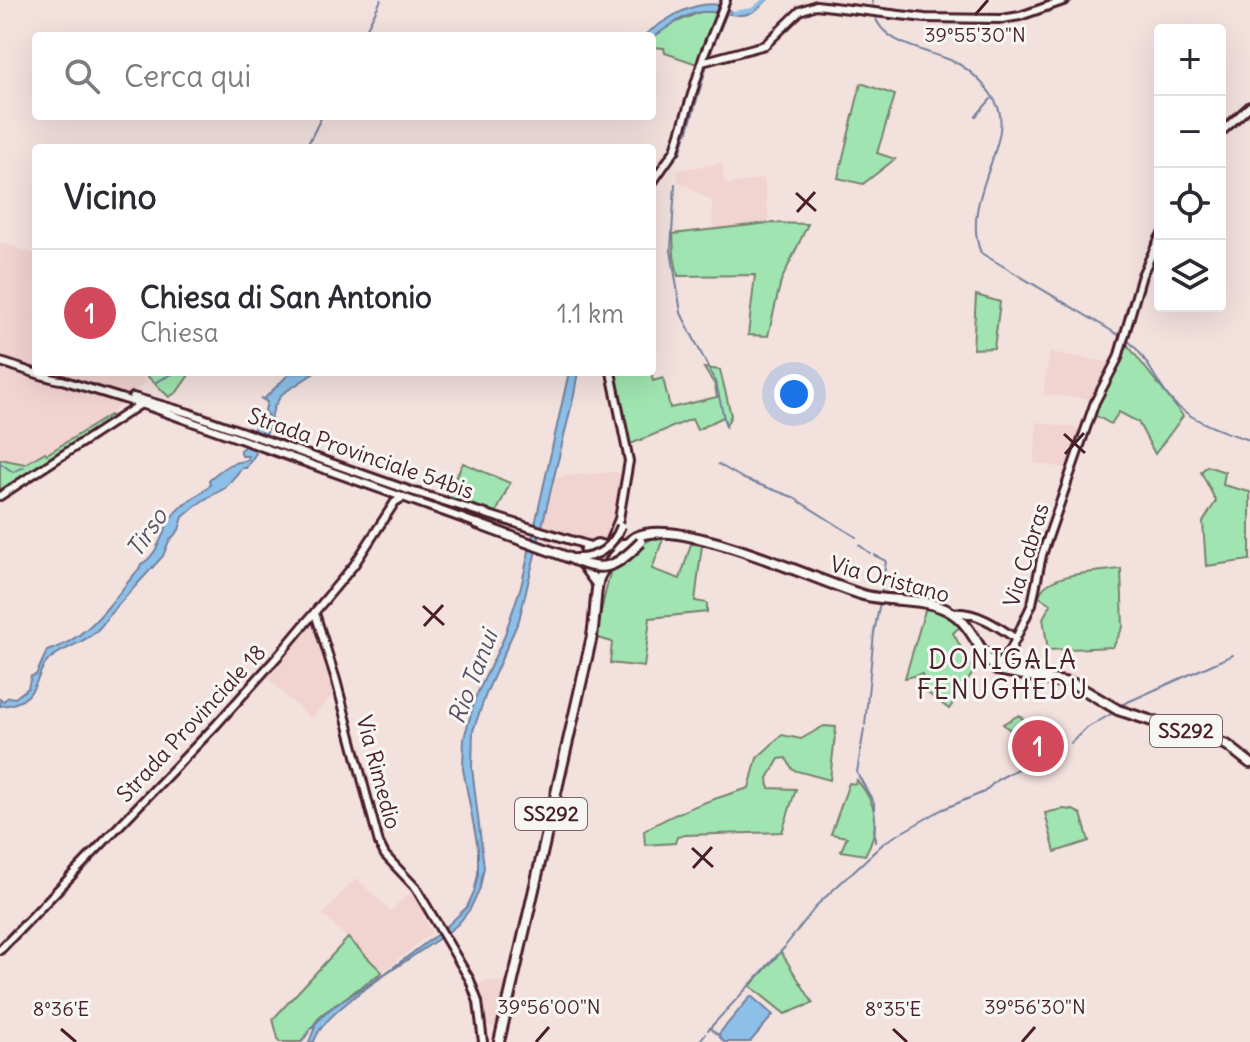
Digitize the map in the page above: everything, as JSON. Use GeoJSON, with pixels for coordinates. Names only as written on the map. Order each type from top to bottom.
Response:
{"type":"FeatureCollection","features":[{"type":"Feature","properties":{"kind":"main road"},"geometry":{"type":"LineString","coordinates":[[477,524],[589,566],[605,567],[622,561],[641,542],[652,536],[673,534]]}},
{"type":"Feature","properties":{"kind":"main road","name":"Via Oristano"},"geometry":{"type":"LineString","coordinates":[[607,547],[625,544],[643,534],[673,534],[726,546],[868,597],[904,600],[958,615],[998,665]]}},
{"type":"Feature","properties":{"kind":"main road"},"geometry":{"type":"LineString","coordinates":[[611,538],[615,544],[625,544]]}},
{"type":"Feature","properties":{"kind":"main road","name":"SS292"},"geometry":{"type":"LineString","coordinates":[[499,1042],[588,657],[597,609],[598,584],[602,573],[625,544]]}},
{"type":"Feature","properties":{"kind":"main road"},"geometry":{"type":"LineString","coordinates":[[598,584],[586,570],[582,555],[593,545],[607,547],[609,564]]}},
{"type":"Feature","properties":{"kind":"main road"},"geometry":{"type":"LineString","coordinates":[[586,570],[602,573]]}},
{"type":"Feature","properties":{"kind":"main road","name":"SS292"},"geometry":{"type":"LineString","coordinates":[[998,665],[1000,671],[1074,684],[1118,710],[1227,745],[1250,763]]}},
{"type":"Feature","properties":{"kind":"street"},"geometry":{"type":"LineString","coordinates":[[702,62],[765,45],[793,17],[808,7],[832,5],[925,18],[1002,19],[1066,0]]}},
{"type":"Feature","properties":{"kind":"street"},"geometry":{"type":"LineString","coordinates":[[656,178],[670,159],[702,62],[726,2]]}},
{"type":"Feature","properties":{"kind":"street"},"geometry":{"type":"LineString","coordinates":[[1226,128],[1250,106]]}},
{"type":"Feature","properties":{"kind":"street","name":"Via Cabras"},"geometry":{"type":"LineString","coordinates":[[998,665],[1016,639],[1035,597],[1042,555],[1095,402],[1125,339],[1142,275],[1159,240]]}},
{"type":"Feature","properties":{"kind":"street"},"geometry":{"type":"LineString","coordinates":[[0,360],[32,368]]}},
{"type":"Feature","properties":{"kind":"street"},"geometry":{"type":"LineString","coordinates":[[0,360],[32,369]]}},
{"type":"Feature","properties":{"kind":"street"},"geometry":{"type":"LineString","coordinates":[[54,376],[141,404],[154,405]]}},
{"type":"Feature","properties":{"kind":"street"},"geometry":{"type":"LineString","coordinates":[[567,557],[583,558],[598,554],[613,542],[618,526],[628,476],[628,453],[612,376]]}},
{"type":"Feature","properties":{"kind":"street"},"geometry":{"type":"LineString","coordinates":[[120,396],[127,406],[121,418]]}},
{"type":"Feature","properties":{"kind":"street","name":"Strada Provinciale 54bis"},"geometry":{"type":"LineString","coordinates":[[120,396],[154,405],[390,490],[593,545]]}},
{"type":"Feature","properties":{"kind":"street"},"geometry":{"type":"LineString","coordinates":[[0,496],[141,404]]}},
{"type":"Feature","properties":{"kind":"street"},"geometry":{"type":"LineString","coordinates":[[391,507],[390,490],[477,524]]}},
{"type":"Feature","properties":{"kind":"street","name":"Strada Provinciale 18"},"geometry":{"type":"LineString","coordinates":[[0,950],[216,725],[315,613],[354,565],[391,507],[404,497]]}},
{"type":"Feature","properties":{"kind":"street"},"geometry":{"type":"LineString","coordinates":[[607,547],[618,526]]}},
{"type":"Feature","properties":{"kind":"street"},"geometry":{"type":"LineString","coordinates":[[593,545],[612,534],[618,526]]}},
{"type":"Feature","properties":{"kind":"street"},"geometry":{"type":"LineString","coordinates":[[520,540],[586,570]]}},
{"type":"Feature","properties":{"kind":"street","name":"Via Rimedio"},"geometry":{"type":"LineString","coordinates":[[315,613],[379,843],[385,855],[416,888],[473,987],[483,1042]]}},
{"type":"Feature","properties":{"kind":"street"},"geometry":{"type":"LineString","coordinates":[[958,615],[994,624],[1016,639]]}},
{"type":"Feature","properties":{"kind":"street"},"geometry":{"type":"LineString","coordinates":[[309,620],[320,628]]}},
{"type":"Feature","properties":{"kind":"shaded area"},"geometry":{"type":"Polygon","coordinates":[[[722,163],[725,185],[764,178],[769,223],[713,229],[712,201],[677,180],[678,170],[722,163]]]}},
{"type":"Feature","properties":{"kind":"shaded area"},"geometry":{"type":"Polygon","coordinates":[[[0,242],[32,253],[32,376],[141,376],[147,381],[98,424],[47,456],[44,452],[25,464],[0,459],[0,242]]]}},
{"type":"Feature","properties":{"kind":"shaded area"},"geometry":{"type":"Polygon","coordinates":[[[1050,352],[1113,363],[1095,399],[1043,395],[1050,352]]]}},
{"type":"Feature","properties":{"kind":"shaded area"},"geometry":{"type":"Polygon","coordinates":[[[1037,422],[1083,429],[1072,469],[1034,463],[1037,422]]]}},
{"type":"Feature","properties":{"kind":"shaded area"},"geometry":{"type":"Polygon","coordinates":[[[615,472],[626,476],[618,516],[613,531],[607,536],[585,544],[541,531],[554,477],[615,472]]]}},
{"type":"Feature","properties":{"kind":"shaded area"},"geometry":{"type":"Polygon","coordinates":[[[319,615],[342,684],[311,719],[264,675],[319,615]]]}},
{"type":"Feature","properties":{"kind":"shaded area"},"geometry":{"type":"Polygon","coordinates":[[[356,878],[390,911],[413,890],[422,903],[425,921],[432,932],[382,972],[323,914],[356,878]]]}},
{"type":"Feature","properties":{"kind":"shaded area"},"geometry":{"type":"Polygon","coordinates":[[[487,981],[512,982],[500,1029],[484,1025],[476,986],[487,981]]]}},
{"type":"Feature","properties":{"kind":"green space"},"geometry":{"type":"Polygon","coordinates":[[[700,12],[718,12],[700,65],[656,47],[656,35],[700,12]]]}},
{"type":"Feature","properties":{"kind":"green space"},"geometry":{"type":"Polygon","coordinates":[[[861,83],[895,95],[877,153],[895,159],[863,184],[838,178],[861,83]]]}},
{"type":"Feature","properties":{"kind":"green space"},"geometry":{"type":"Polygon","coordinates":[[[769,223],[808,224],[781,281],[768,336],[748,335],[755,275],[678,276],[673,234],[769,223]]]}},
{"type":"Feature","properties":{"kind":"green space"},"geometry":{"type":"Polygon","coordinates":[[[976,295],[1000,302],[994,348],[973,349],[976,295]]]}},
{"type":"Feature","properties":{"kind":"green space"},"geometry":{"type":"Polygon","coordinates":[[[1126,343],[1183,416],[1155,454],[1138,422],[1119,412],[1111,424],[1093,414],[1126,343]]]}},
{"type":"Feature","properties":{"kind":"green space"},"geometry":{"type":"Polygon","coordinates":[[[704,368],[720,370],[731,415],[726,426],[723,417],[697,430],[692,419],[628,445],[616,376],[652,376],[653,381],[663,378],[670,408],[717,397],[715,385],[704,368]]]}},
{"type":"Feature","properties":{"kind":"green space"},"geometry":{"type":"Polygon","coordinates":[[[147,376],[188,376],[177,392],[169,397],[147,376]]]}},
{"type":"Feature","properties":{"kind":"green space"},"geometry":{"type":"Polygon","coordinates":[[[110,415],[115,420],[0,493],[0,459],[25,464],[110,415]]]}},
{"type":"Feature","properties":{"kind":"green space"},"geometry":{"type":"Polygon","coordinates":[[[463,463],[510,483],[495,515],[446,498],[463,463]]]}},
{"type":"Feature","properties":{"kind":"green space"},"geometry":{"type":"Polygon","coordinates":[[[1207,466],[1225,472],[1223,485],[1250,492],[1250,560],[1206,566],[1203,522],[1216,501],[1201,472],[1207,466]]]}},
{"type":"Feature","properties":{"kind":"green space"},"geometry":{"type":"Polygon","coordinates":[[[664,536],[652,569],[680,579],[691,544],[702,545],[695,601],[707,603],[707,612],[650,618],[644,667],[610,663],[612,642],[595,637],[611,569],[649,540],[664,536]]]}},
{"type":"Feature","properties":{"kind":"green space"},"geometry":{"type":"Polygon","coordinates":[[[1121,569],[1123,627],[1113,647],[1048,650],[1043,618],[1051,604],[1039,597],[1043,589],[1061,578],[1121,569]]]}},
{"type":"Feature","properties":{"kind":"green space"},"geometry":{"type":"Polygon","coordinates":[[[926,607],[947,612],[962,625],[953,633],[974,671],[949,709],[925,691],[922,674],[905,678],[926,607]]]}},
{"type":"Feature","properties":{"kind":"green space"},"geometry":{"type":"Polygon","coordinates":[[[1019,715],[1039,737],[1030,741],[1036,755],[1027,759],[1003,724],[1019,715]]]}},
{"type":"Feature","properties":{"kind":"green space"},"geometry":{"type":"Polygon","coordinates":[[[824,726],[836,727],[830,780],[793,770],[786,758],[779,759],[768,778],[769,788],[796,789],[782,832],[685,835],[677,837],[675,843],[645,845],[644,831],[656,824],[695,806],[749,788],[757,758],[782,735],[801,739],[824,726]]]}},
{"type":"Feature","properties":{"kind":"green space"},"geometry":{"type":"Polygon","coordinates":[[[857,780],[869,798],[875,816],[873,835],[865,855],[841,851],[847,837],[831,834],[849,783],[856,784],[857,780]]]}},
{"type":"Feature","properties":{"kind":"green space"},"geometry":{"type":"Polygon","coordinates":[[[1063,809],[1081,814],[1089,841],[1055,852],[1045,813],[1063,809]]]}},
{"type":"Feature","properties":{"kind":"green space"},"geometry":{"type":"Polygon","coordinates":[[[348,938],[382,972],[321,1015],[301,1042],[279,1042],[273,1019],[348,938]]]}},
{"type":"Feature","properties":{"kind":"green space"},"geometry":{"type":"Polygon","coordinates":[[[781,952],[813,1003],[785,1014],[750,986],[781,952]]]}},
{"type":"Feature","properties":{"kind":"water"},"geometry":{"type":"Polygon","coordinates":[[[767,0],[750,13],[743,15],[695,13],[656,35],[656,32],[649,32],[669,18],[699,6],[720,5],[737,14],[755,9],[767,0]]]}},
{"type":"Feature","properties":{"kind":"water"},"geometry":{"type":"Polygon","coordinates":[[[287,376],[310,376],[282,394],[274,407],[266,435],[256,441],[253,449],[256,453],[246,468],[242,468],[225,488],[183,517],[163,556],[98,630],[47,661],[31,692],[24,698],[0,706],[0,699],[15,698],[28,688],[31,676],[36,675],[47,651],[76,638],[99,618],[141,564],[152,555],[178,510],[206,489],[210,485],[209,480],[219,471],[248,459],[248,456],[242,456],[240,450],[259,419],[268,416],[265,410],[267,402],[260,398],[264,399],[287,376]]]}},
{"type":"Feature","properties":{"kind":"water"},"geometry":{"type":"Polygon","coordinates":[[[568,376],[577,376],[519,620],[473,731],[472,768],[484,867],[480,888],[470,909],[458,924],[355,996],[321,1028],[314,1042],[309,1042],[315,1027],[310,1029],[330,1009],[443,930],[467,907],[474,892],[478,875],[478,848],[463,769],[464,738],[476,696],[503,640],[522,583],[568,376]]]}},
{"type":"Feature","properties":{"kind":"water"},"geometry":{"type":"Polygon","coordinates":[[[751,996],[773,1015],[750,1042],[724,1042],[718,1035],[751,996]]]}},
{"type":"Feature","properties":{"kind":"waterway"},"geometry":{"type":"LineString","coordinates":[[365,32],[381,0]]}},
{"type":"Feature","properties":{"kind":"waterway","name":"Rio Tanui"},"geometry":{"type":"LineString","coordinates":[[733,13],[752,10],[765,0]]}},
{"type":"Feature","properties":{"kind":"waterway"},"geometry":{"type":"LineString","coordinates":[[872,0],[873,8]]}},
{"type":"Feature","properties":{"kind":"waterway"},"geometry":{"type":"LineString","coordinates":[[874,14],[879,25],[897,40],[955,62],[967,70],[985,86],[997,105],[1001,120],[999,136],[977,213],[976,233],[981,253],[1127,340],[1144,359],[1168,396],[1194,418],[1250,440]]}},
{"type":"Feature","properties":{"kind":"waterway"},"geometry":{"type":"LineString","coordinates":[[710,54],[726,15]]}},
{"type":"Feature","properties":{"kind":"waterway"},"geometry":{"type":"LineString","coordinates":[[687,134],[707,65]]}},
{"type":"Feature","properties":{"kind":"waterway"},"geometry":{"type":"LineString","coordinates":[[976,116],[991,99]]}},
{"type":"Feature","properties":{"kind":"waterway"},"geometry":{"type":"LineString","coordinates":[[308,144],[320,120]]}},
{"type":"Feature","properties":{"kind":"waterway"},"geometry":{"type":"LineString","coordinates":[[680,154],[685,137]]}},
{"type":"Feature","properties":{"kind":"waterway"},"geometry":{"type":"LineString","coordinates":[[675,184],[671,250],[681,313],[716,383],[726,427]]}},
{"type":"Feature","properties":{"kind":"waterway"},"geometry":{"type":"LineString","coordinates":[[156,382],[168,376]]}},
{"type":"Feature","properties":{"kind":"waterway"},"geometry":{"type":"LineString","coordinates":[[0,463],[13,472],[24,467]]}},
{"type":"Feature","properties":{"kind":"waterway"},"geometry":{"type":"LineString","coordinates":[[718,464],[744,479],[793,497]]}},
{"type":"Feature","properties":{"kind":"waterway"},"geometry":{"type":"LineString","coordinates":[[794,498],[856,537]]}},
{"type":"Feature","properties":{"kind":"waterway"},"geometry":{"type":"LineString","coordinates":[[859,545],[870,553]]}},
{"type":"Feature","properties":{"kind":"waterway"},"geometry":{"type":"LineString","coordinates":[[874,555],[886,561],[881,593]]}},
{"type":"Feature","properties":{"kind":"waterway"},"geometry":{"type":"LineString","coordinates":[[865,725],[880,602]]}},
{"type":"Feature","properties":{"kind":"waterway"},"geometry":{"type":"LineString","coordinates":[[1121,705],[1233,655]]}},
{"type":"Feature","properties":{"kind":"waterway"},"geometry":{"type":"LineString","coordinates":[[1071,743],[1085,729],[1113,713]]}},
{"type":"Feature","properties":{"kind":"waterway"},"geometry":{"type":"LineString","coordinates":[[864,729],[857,773],[874,803],[875,842]]}},
{"type":"Feature","properties":{"kind":"waterway"},"geometry":{"type":"LineString","coordinates":[[786,945],[818,904],[885,842],[941,810],[984,792],[997,780],[1050,754]]}},
{"type":"Feature","properties":{"kind":"waterway"},"geometry":{"type":"LineString","coordinates":[[708,1030],[785,947]]}},
{"type":"Feature","properties":{"kind":"waterway"},"geometry":{"type":"LineString","coordinates":[[302,1042],[312,1027]]}},
{"type":"Feature","properties":{"kind":"waterway"},"geometry":{"type":"LineString","coordinates":[[711,1029],[718,1035]]}},
{"type":"Feature","properties":{"kind":"waterway"},"geometry":{"type":"LineString","coordinates":[[699,1042],[705,1034]]}},
{"type":"Feature","properties":{"kind":"place","name":"Chiesa di San Antonio"},"geometry":{"type":"Point","coordinates":[1038,746]}},
{"type":"Feature","properties":{"kind":"district","name":"DONIGALA FENUGHEDU"},"geometry":{"type":"Point","coordinates":[1003,675]}},
{"type":"Feature","properties":{"kind":"water label","name":"Tirso"},"geometry":{"type":"Point","coordinates":[147,533]}}]}
